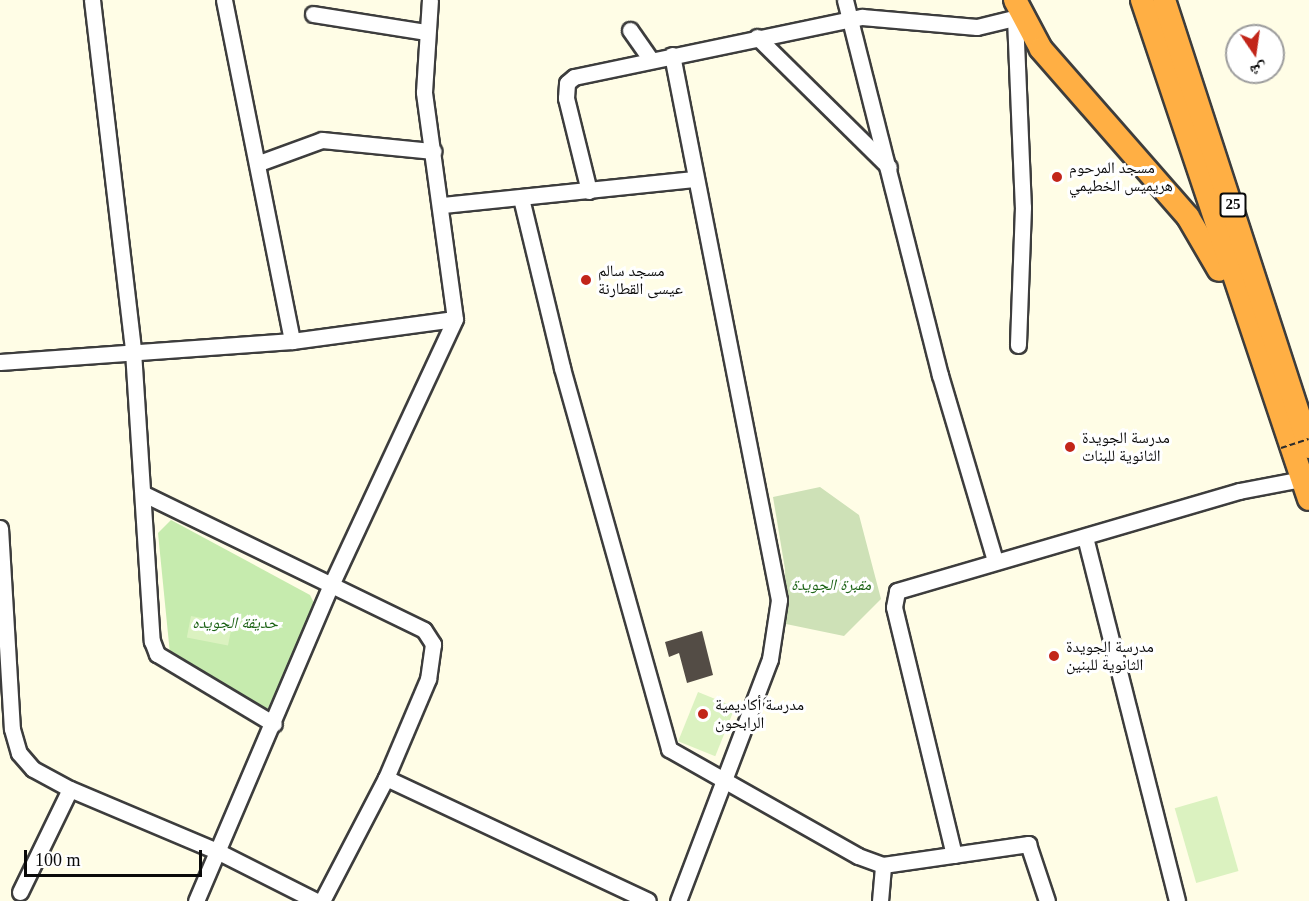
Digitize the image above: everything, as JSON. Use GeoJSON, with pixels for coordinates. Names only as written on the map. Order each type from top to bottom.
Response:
{"type":"FeatureCollection","features":[{"type":"Feature","properties":{"kind":"highway","name":"25"},"geometry":{"type":"LineString","coordinates":[[1142,0],[1256,347],[1306,489]]}},
{"type":"Feature","properties":{"kind":"highway","name":"25"},"geometry":{"type":"LineString","coordinates":[[1164,0],[1309,447]]}},
{"type":"Feature","properties":{"kind":"highway"},"geometry":{"type":"LineString","coordinates":[[1017,11],[1054,66],[1188,217],[1256,347]]}},
{"type":"Feature","properties":{"kind":"street"},"geometry":{"type":"LineString","coordinates":[[92,0],[133,351],[157,654],[274,724]]}},
{"type":"Feature","properties":{"kind":"street"},"geometry":{"type":"LineString","coordinates":[[224,0],[259,163],[292,341]]}},
{"type":"Feature","properties":{"kind":"street"},"geometry":{"type":"LineString","coordinates":[[196,901],[274,724],[331,585],[455,319],[443,205],[424,92],[426,32],[430,0]]}},
{"type":"Feature","properties":{"kind":"street"},"geometry":{"type":"LineString","coordinates":[[845,0],[891,169],[940,375],[995,561]]}},
{"type":"Feature","properties":{"kind":"street"},"geometry":{"type":"LineString","coordinates":[[589,190],[567,83],[650,59],[849,19],[876,16],[977,27],[1017,11],[1023,207],[1018,345]]}},
{"type":"Feature","properties":{"kind":"street"},"geometry":{"type":"LineString","coordinates":[[313,14],[426,32]]}},
{"type":"Feature","properties":{"kind":"street"},"geometry":{"type":"LineString","coordinates":[[630,30],[650,59]]}},
{"type":"Feature","properties":{"kind":"street"},"geometry":{"type":"LineString","coordinates":[[757,37],[891,169]]}},
{"type":"Feature","properties":{"kind":"street"},"geometry":{"type":"LineString","coordinates":[[672,55],[694,179],[779,600],[770,659],[725,783],[678,901]]}},
{"type":"Feature","properties":{"kind":"street"},"geometry":{"type":"LineString","coordinates":[[259,163],[330,140],[433,152]]}},
{"type":"Feature","properties":{"kind":"street"},"geometry":{"type":"LineString","coordinates":[[443,205],[694,179]]}},
{"type":"Feature","properties":{"kind":"street"},"geometry":{"type":"LineString","coordinates":[[521,198],[562,368],[664,735],[677,756],[883,865],[1028,844],[1047,901]]}},
{"type":"Feature","properties":{"kind":"street"},"geometry":{"type":"LineString","coordinates":[[0,362],[292,341],[455,319]]}},
{"type":"Feature","properties":{"kind":"street"},"geometry":{"type":"LineString","coordinates":[[954,855],[893,597],[902,588],[1239,491],[1306,489]]}},
{"type":"Feature","properties":{"kind":"street"},"geometry":{"type":"LineString","coordinates":[[144,494],[424,630],[433,644],[428,679],[386,778],[322,901]]}},
{"type":"Feature","properties":{"kind":"street"},"geometry":{"type":"LineString","coordinates":[[0,528],[4,669],[19,753],[33,768],[70,789],[217,851],[316,901]]}},
{"type":"Feature","properties":{"kind":"street"},"geometry":{"type":"LineString","coordinates":[[1085,537],[1177,901]]}},
{"type":"Feature","properties":{"kind":"street"},"geometry":{"type":"LineString","coordinates":[[386,778],[648,901]]}},
{"type":"Feature","properties":{"kind":"street"},"geometry":{"type":"LineString","coordinates":[[20,892],[70,789]]}},
{"type":"Feature","properties":{"kind":"street"},"geometry":{"type":"LineString","coordinates":[[880,901],[883,865]]}},
{"type":"Feature","properties":{"kind":"path"},"geometry":{"type":"LineString","coordinates":[[1281,448],[1309,439]]}},
{"type":"Feature","properties":{"kind":"green space","name":"مقبرة الجويدة"},"geometry":{"type":"Polygon","coordinates":[[[820,487],[859,515],[881,599],[844,636],[786,624],[785,569],[773,497],[820,487]]]}},
{"type":"Feature","properties":{"kind":"green space","name":"حديقة الجويده"},"geometry":{"type":"Polygon","coordinates":[[[171,520],[310,595],[316,607],[266,712],[170,654],[158,533],[171,520]]]}},
{"type":"Feature","properties":{"kind":"green space"},"geometry":{"type":"Polygon","coordinates":[[[191,616],[232,624],[228,646],[187,638],[191,616]]]}},
{"type":"Feature","properties":{"kind":"green space"},"geometry":{"type":"Polygon","coordinates":[[[698,692],[735,707],[715,756],[678,741],[698,692]]]}},
{"type":"Feature","properties":{"kind":"green space"},"geometry":{"type":"Polygon","coordinates":[[[1217,796],[1238,871],[1196,883],[1175,808],[1217,796]]]}},
{"type":"Feature","properties":{"kind":"building"},"geometry":{"type":"Polygon","coordinates":[[[702,631],[713,675],[687,683],[679,653],[669,657],[665,642],[702,631]]]}},
{"type":"Feature","properties":{"kind":"place","name":"مسجد المرحوم هريميس الخطيمي"},"geometry":{"type":"Point","coordinates":[1057,177]}},
{"type":"Feature","properties":{"kind":"place","name":"مسجد سالم عيسى القطارنة"},"geometry":{"type":"Point","coordinates":[586,280]}},
{"type":"Feature","properties":{"kind":"place","name":"مدرسة الجويدة الثانوية للبنات"},"geometry":{"type":"Point","coordinates":[1070,447]}},
{"type":"Feature","properties":{"kind":"place","name":"مدرسة الجويدة الثانوية للبنين"},"geometry":{"type":"Point","coordinates":[1054,656]}},
{"type":"Feature","properties":{"kind":"place","name":"مدرسة أكاديمية الرابحون"},"geometry":{"type":"Point","coordinates":[703,714]}}]}
